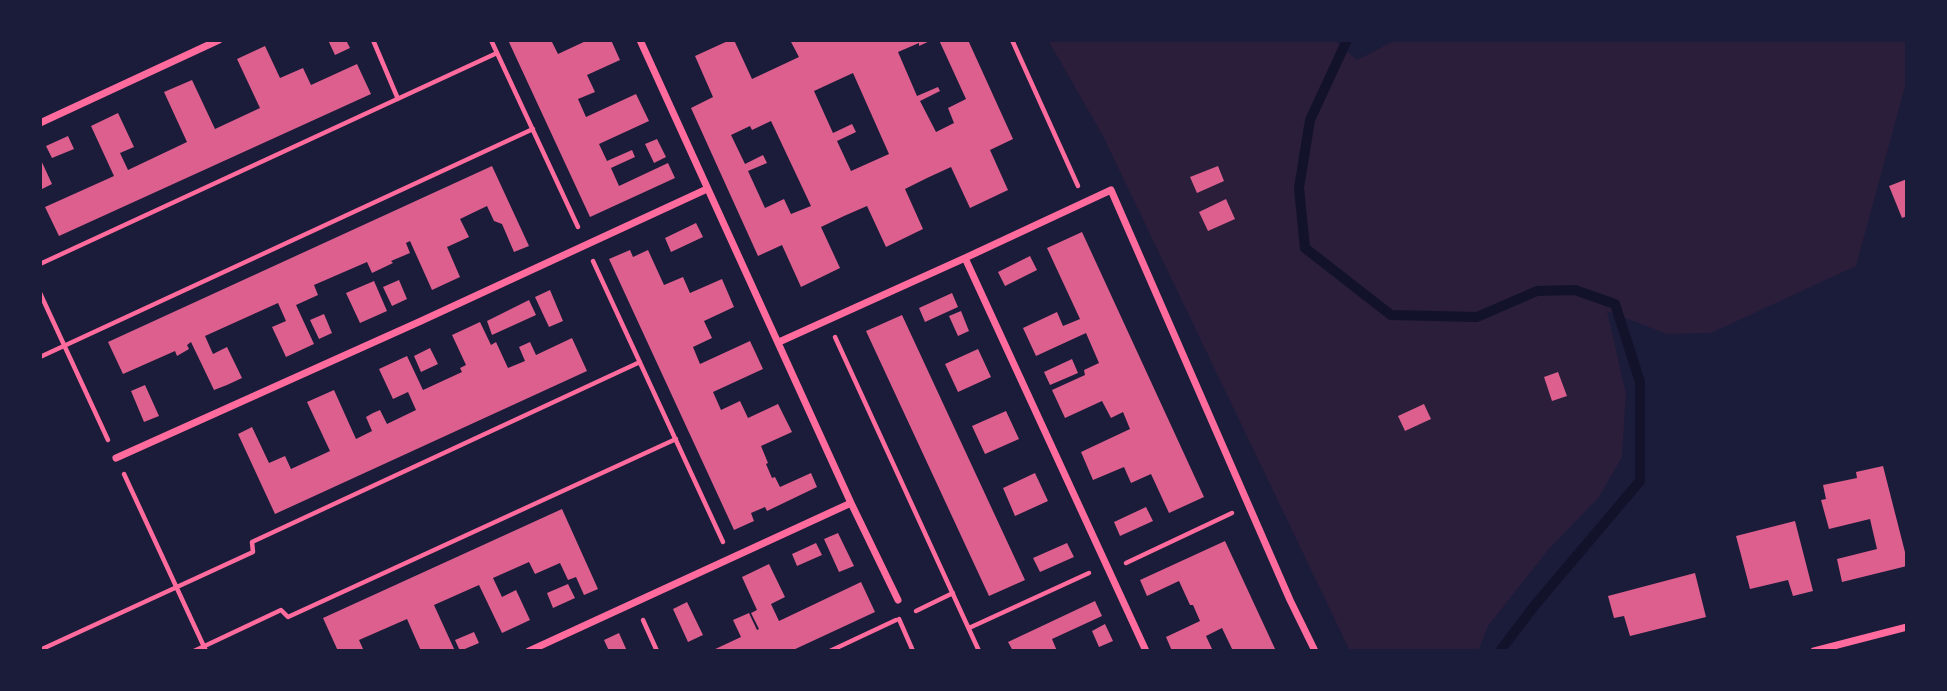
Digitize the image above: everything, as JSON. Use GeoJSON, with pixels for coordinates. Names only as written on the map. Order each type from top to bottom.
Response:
{"type":"FeatureCollection","features":[{"type":"Feature","properties":{"kind":"street"},"geometry":{"type":"LineString","coordinates":[[40,123],[219,40]]}},
{"type":"Feature","properties":{"kind":"street"},"geometry":{"type":"LineString","coordinates":[[640,40],[898,600]]}},
{"type":"Feature","properties":{"kind":"street"},"geometry":{"type":"LineString","coordinates":[[116,458],[707,189]]}},
{"type":"Feature","properties":{"kind":"street"},"geometry":{"type":"LineString","coordinates":[[779,342],[1111,190],[1290,600],[1315,651]]}},
{"type":"Feature","properties":{"kind":"street"},"geometry":{"type":"LineString","coordinates":[[965,258],[1146,651]]}},
{"type":"Feature","properties":{"kind":"street"},"geometry":{"type":"LineString","coordinates":[[529,651],[851,503]]}},
{"type":"Feature","properties":{"kind":"street"},"geometry":{"type":"LineString","coordinates":[[1814,651],[1907,627]]}},
{"type":"Feature","properties":{"kind":"path"},"geometry":{"type":"LineString","coordinates":[[373,40],[398,99]]}},
{"type":"Feature","properties":{"kind":"path"},"geometry":{"type":"LineString","coordinates":[[491,40],[731,559]]}},
{"type":"Feature","properties":{"kind":"path"},"geometry":{"type":"LineString","coordinates":[[1012,40],[1085,201]]}},
{"type":"Feature","properties":{"kind":"path"},"geometry":{"type":"LineString","coordinates":[[40,264],[497,53]]}},
{"type":"Feature","properties":{"kind":"path"},"geometry":{"type":"LineString","coordinates":[[40,357],[533,129]]}},
{"type":"Feature","properties":{"kind":"path"},"geometry":{"type":"LineString","coordinates":[[827,320],[979,651]]}},
{"type":"Feature","properties":{"kind":"path"},"geometry":{"type":"LineString","coordinates":[[40,650],[253,552],[252,542],[640,362]]}},
{"type":"Feature","properties":{"kind":"path"},"geometry":{"type":"LineString","coordinates":[[194,651],[281,610],[288,617],[676,439]]}},
{"type":"Feature","properties":{"kind":"path"},"geometry":{"type":"LineString","coordinates":[[969,628],[1249,505]]}},
{"type":"Feature","properties":{"kind":"path"},"geometry":{"type":"LineString","coordinates":[[830,651],[953,593]]}},
{"type":"Feature","properties":{"kind":"path"},"geometry":{"type":"LineString","coordinates":[[635,602],[657,651]]}},
{"type":"Feature","properties":{"kind":"path"},"geometry":{"type":"LineString","coordinates":[[899,619],[913,651]]}},
{"type":"Feature","properties":{"kind":"shaded area"},"geometry":{"type":"Polygon","coordinates":[[[1048,40],[1334,40],[1357,60],[1396,40],[1907,40],[1907,79],[1856,266],[1711,333],[1667,334],[1607,311],[1626,394],[1622,457],[1599,497],[1548,550],[1488,626],[1478,651],[1350,651],[1103,136],[1048,40]]]}},
{"type":"Feature","properties":{"kind":"building"},"geometry":{"type":"Polygon","coordinates":[[[328,40],[346,40],[350,48],[335,55],[328,40]]]}},
{"type":"Feature","properties":{"kind":"building"},"geometry":{"type":"Polygon","coordinates":[[[508,40],[551,40],[558,54],[588,40],[611,40],[620,60],[587,75],[595,92],[578,99],[586,117],[636,94],[649,121],[599,144],[607,161],[632,150],[635,157],[611,168],[619,186],[668,163],[675,178],[590,217],[508,40]]]}},
{"type":"Feature","properties":{"kind":"building"},"geometry":{"type":"Polygon","coordinates":[[[734,40],[752,79],[799,57],[790,40],[932,40],[898,52],[917,96],[938,87],[940,91],[920,101],[936,132],[954,123],[948,108],[966,99],[939,40],[968,40],[1013,139],[990,150],[1008,190],[970,208],[951,167],[927,178],[905,189],[923,229],[886,247],[867,206],[844,216],[821,227],[840,268],[801,287],[782,245],[758,256],[691,108],[713,97],[695,56],[734,40]],[[853,73],[814,91],[833,133],[852,124],[856,132],[837,141],[851,171],[889,154],[853,73]],[[771,121],[752,130],[750,126],[731,135],[745,164],[763,155],[767,163],[748,171],[765,208],[784,199],[791,214],[811,206],[771,121]]]}},
{"type":"Feature","properties":{"kind":"building"},"geometry":{"type":"Polygon","coordinates":[[[265,46],[280,78],[303,68],[311,85],[357,64],[371,94],[59,236],[45,207],[114,176],[91,126],[118,113],[134,147],[120,153],[128,170],[187,142],[164,92],[192,80],[215,129],[260,108],[237,59],[265,46]]]}},
{"type":"Feature","properties":{"kind":"building"},"geometry":{"type":"Polygon","coordinates":[[[68,136],[74,149],[52,158],[46,146],[68,136]]]}},
{"type":"Feature","properties":{"kind":"building"},"geometry":{"type":"Polygon","coordinates":[[[657,139],[666,157],[654,163],[645,144],[657,139]]]}},
{"type":"Feature","properties":{"kind":"building"},"geometry":{"type":"Polygon","coordinates":[[[40,158],[52,184],[40,190],[40,158]]]}},
{"type":"Feature","properties":{"kind":"building"},"geometry":{"type":"Polygon","coordinates":[[[492,166],[529,246],[514,252],[502,224],[494,221],[487,206],[460,219],[469,237],[447,247],[460,277],[432,290],[410,241],[406,243],[410,253],[372,273],[367,262],[314,285],[318,295],[296,305],[314,344],[286,357],[272,327],[286,321],[278,303],[205,336],[213,354],[227,347],[242,378],[227,385],[214,390],[191,342],[187,345],[189,349],[177,356],[175,351],[123,374],[108,342],[492,166]]]}},
{"type":"Feature","properties":{"kind":"building"},"geometry":{"type":"Polygon","coordinates":[[[1218,166],[1224,181],[1197,193],[1190,177],[1218,166]]]}},
{"type":"Feature","properties":{"kind":"building"},"geometry":{"type":"Polygon","coordinates":[[[1907,179],[1907,216],[1902,218],[1889,186],[1907,179]]]}},
{"type":"Feature","properties":{"kind":"building"},"geometry":{"type":"Polygon","coordinates":[[[1226,199],[1235,219],[1208,231],[1199,212],[1226,199]]]}},
{"type":"Feature","properties":{"kind":"building"},"geometry":{"type":"Polygon","coordinates":[[[696,223],[703,237],[671,252],[665,238],[696,223]]]}},
{"type":"Feature","properties":{"kind":"building"},"geometry":{"type":"Polygon","coordinates":[[[1082,232],[1204,497],[1169,513],[1151,474],[1131,483],[1124,467],[1093,480],[1081,452],[1130,429],[1123,412],[1111,418],[1102,401],[1065,418],[1052,390],[1085,375],[1084,370],[1099,363],[1086,333],[1036,356],[1023,328],[1057,312],[1063,326],[1080,319],[1047,248],[1082,232]]]}},
{"type":"Feature","properties":{"kind":"building"},"geometry":{"type":"Polygon","coordinates":[[[630,250],[633,257],[648,250],[664,285],[683,277],[690,293],[722,279],[734,307],[704,321],[712,338],[693,347],[700,364],[750,341],[763,369],[713,392],[721,410],[740,401],[748,418],[778,404],[792,432],[761,446],[772,478],[775,477],[780,487],[811,473],[817,487],[767,511],[765,507],[751,513],[754,521],[734,530],[609,259],[630,250]]]}},
{"type":"Feature","properties":{"kind":"building"},"geometry":{"type":"Polygon","coordinates":[[[1030,256],[1037,270],[1005,286],[998,272],[1030,256]]]}},
{"type":"Feature","properties":{"kind":"building"},"geometry":{"type":"Polygon","coordinates":[[[399,280],[407,299],[392,306],[383,287],[399,280]]]}},
{"type":"Feature","properties":{"kind":"building"},"geometry":{"type":"Polygon","coordinates":[[[374,281],[387,311],[360,323],[346,293],[374,281]]]}},
{"type":"Feature","properties":{"kind":"building"},"geometry":{"type":"Polygon","coordinates":[[[550,290],[563,321],[549,327],[535,297],[550,290]]]}},
{"type":"Feature","properties":{"kind":"building"},"geometry":{"type":"Polygon","coordinates":[[[952,293],[958,307],[925,322],[919,308],[952,293]]]}},
{"type":"Feature","properties":{"kind":"building"},"geometry":{"type":"Polygon","coordinates":[[[529,300],[536,315],[492,335],[487,321],[529,300]]]}},
{"type":"Feature","properties":{"kind":"building"},"geometry":{"type":"Polygon","coordinates":[[[961,311],[969,331],[958,336],[949,316],[961,311]]]}},
{"type":"Feature","properties":{"kind":"building"},"geometry":{"type":"Polygon","coordinates":[[[324,314],[332,333],[319,339],[310,320],[324,314]]]}},
{"type":"Feature","properties":{"kind":"building"},"geometry":{"type":"Polygon","coordinates":[[[902,315],[1025,580],[989,596],[866,331],[902,315]]]}},
{"type":"Feature","properties":{"kind":"building"},"geometry":{"type":"Polygon","coordinates":[[[480,322],[491,345],[496,342],[508,368],[525,361],[519,347],[530,342],[536,355],[572,338],[587,371],[275,514],[238,434],[252,427],[269,463],[285,456],[291,469],[330,451],[307,402],[334,390],[356,439],[372,431],[366,417],[373,413],[380,410],[387,424],[416,410],[408,392],[393,399],[379,369],[407,356],[423,390],[462,372],[460,368],[466,365],[452,335],[480,322]]]}},
{"type":"Feature","properties":{"kind":"building"},"geometry":{"type":"Polygon","coordinates":[[[430,348],[438,364],[421,372],[414,356],[430,348]]]}},
{"type":"Feature","properties":{"kind":"building"},"geometry":{"type":"Polygon","coordinates":[[[978,349],[991,377],[958,392],[945,364],[978,349]]]}},
{"type":"Feature","properties":{"kind":"building"},"geometry":{"type":"Polygon","coordinates":[[[1072,359],[1078,373],[1050,385],[1044,372],[1072,359]]]}},
{"type":"Feature","properties":{"kind":"building"},"geometry":{"type":"Polygon","coordinates":[[[1558,372],[1567,396],[1552,401],[1544,377],[1558,372]]]}},
{"type":"Feature","properties":{"kind":"building"},"geometry":{"type":"Polygon","coordinates":[[[145,385],[159,416],[144,422],[131,391],[145,385]]]}},
{"type":"Feature","properties":{"kind":"building"},"geometry":{"type":"Polygon","coordinates":[[[1424,404],[1431,419],[1405,431],[1398,416],[1424,404]]]}},
{"type":"Feature","properties":{"kind":"building"},"geometry":{"type":"Polygon","coordinates":[[[1006,411],[1019,439],[985,454],[972,426],[1006,411]]]}},
{"type":"Feature","properties":{"kind":"building"},"geometry":{"type":"Polygon","coordinates":[[[1883,466],[1907,566],[1842,582],[1837,559],[1877,549],[1870,519],[1829,529],[1821,500],[1826,499],[1823,485],[1857,478],[1856,472],[1883,466]]]}},
{"type":"Feature","properties":{"kind":"building"},"geometry":{"type":"Polygon","coordinates":[[[1035,473],[1048,501],[1015,516],[1003,488],[1035,473]]]}},
{"type":"Feature","properties":{"kind":"building"},"geometry":{"type":"Polygon","coordinates":[[[1146,507],[1153,521],[1120,536],[1114,522],[1146,507]]]}},
{"type":"Feature","properties":{"kind":"building"},"geometry":{"type":"Polygon","coordinates":[[[562,509],[598,589],[584,595],[576,577],[568,580],[560,563],[535,574],[529,562],[493,578],[502,597],[516,590],[530,620],[515,627],[502,633],[479,585],[434,605],[455,651],[421,651],[407,619],[359,640],[364,651],[338,651],[323,618],[562,509]]]}},
{"type":"Feature","properties":{"kind":"building"},"geometry":{"type":"Polygon","coordinates":[[[1795,521],[1813,591],[1793,596],[1788,580],[1750,589],[1736,536],[1795,521]]]}},
{"type":"Feature","properties":{"kind":"building"},"geometry":{"type":"Polygon","coordinates":[[[838,533],[854,566],[839,572],[824,539],[838,533]]]}},
{"type":"Feature","properties":{"kind":"building"},"geometry":{"type":"Polygon","coordinates":[[[1225,541],[1276,651],[1233,651],[1222,628],[1206,636],[1212,649],[1208,651],[1172,651],[1166,637],[1200,621],[1193,605],[1190,605],[1179,581],[1147,596],[1140,580],[1225,541]]]}},
{"type":"Feature","properties":{"kind":"building"},"geometry":{"type":"Polygon","coordinates":[[[816,543],[822,555],[797,566],[792,554],[816,543]]]}},
{"type":"Feature","properties":{"kind":"building"},"geometry":{"type":"Polygon","coordinates":[[[1067,543],[1074,557],[1040,572],[1033,558],[1067,543]]]}},
{"type":"Feature","properties":{"kind":"building"},"geometry":{"type":"Polygon","coordinates":[[[769,564],[785,597],[771,604],[779,621],[861,582],[875,612],[791,651],[711,651],[741,637],[733,620],[749,613],[757,630],[759,629],[751,613],[757,610],[742,577],[769,564]]]}},
{"type":"Feature","properties":{"kind":"building"},"geometry":{"type":"Polygon","coordinates":[[[1695,573],[1706,617],[1630,636],[1624,616],[1614,618],[1608,596],[1695,573]]]}},
{"type":"Feature","properties":{"kind":"building"},"geometry":{"type":"Polygon","coordinates":[[[568,584],[575,598],[553,608],[547,593],[568,584]]]}},
{"type":"Feature","properties":{"kind":"building"},"geometry":{"type":"Polygon","coordinates":[[[1095,601],[1102,616],[1052,639],[1057,651],[1013,651],[1008,642],[1095,601]]]}},
{"type":"Feature","properties":{"kind":"building"},"geometry":{"type":"Polygon","coordinates":[[[687,602],[703,635],[688,642],[673,609],[687,602]]]}},
{"type":"Feature","properties":{"kind":"building"},"geometry":{"type":"Polygon","coordinates":[[[1105,624],[1113,641],[1099,647],[1092,631],[1105,624]]]}},
{"type":"Feature","properties":{"kind":"building"},"geometry":{"type":"Polygon","coordinates":[[[474,632],[479,643],[460,651],[455,640],[474,632]]]}},
{"type":"Feature","properties":{"kind":"building"},"geometry":{"type":"Polygon","coordinates":[[[619,633],[627,651],[609,651],[604,640],[619,633]]]}},
{"type":"Feature","properties":{"kind":"waterway"},"geometry":{"type":"LineString","coordinates":[[1347,40],[1310,120],[1299,188],[1305,248],[1391,315],[1477,317],[1537,291],[1575,290],[1615,304],[1640,382],[1640,481],[1535,605],[1500,651]]}}]}
